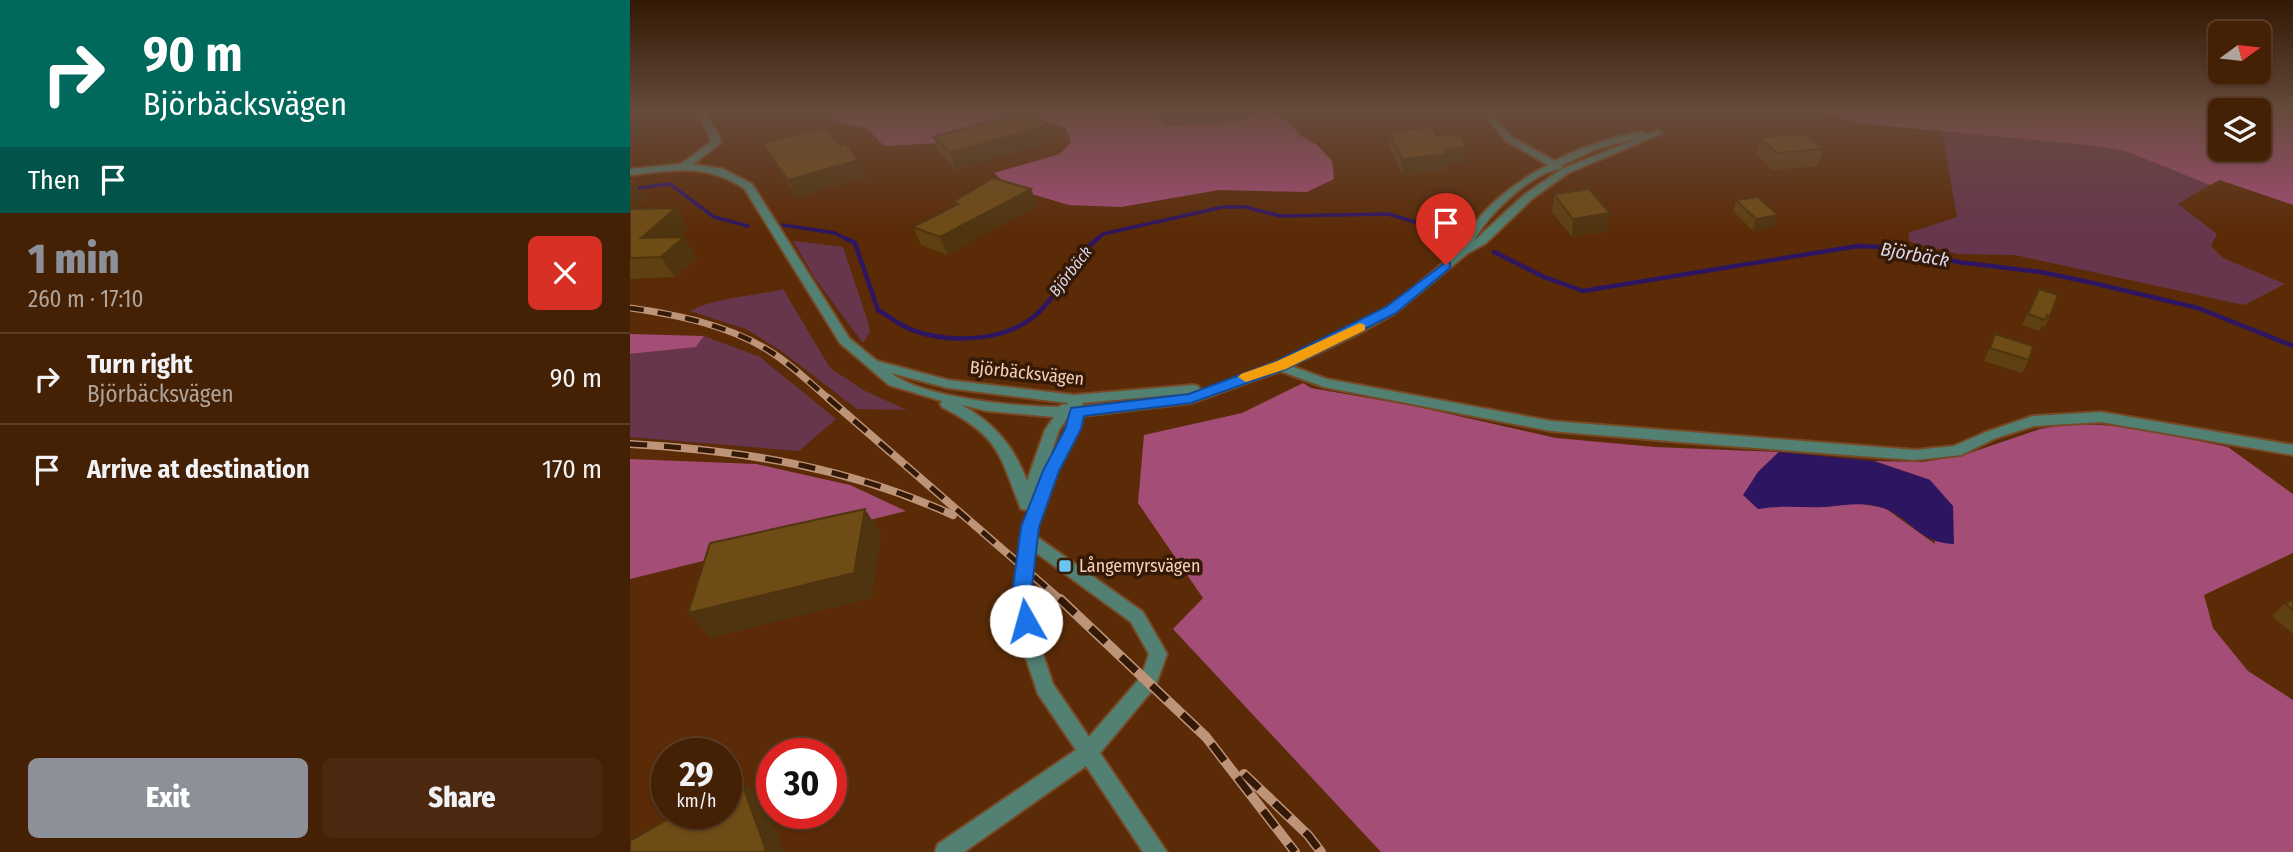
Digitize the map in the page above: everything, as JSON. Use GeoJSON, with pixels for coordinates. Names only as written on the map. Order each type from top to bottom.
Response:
{"type":"FeatureCollection","features":[{"type":"Feature","properties":{"kind":"street"},"geometry":{"type":"LineString","coordinates":[[681,168],[705,151]]}},
{"type":"Feature","properties":{"kind":"street"},"geometry":{"type":"LineString","coordinates":[[1529,151],[1565,171]]}},
{"type":"Feature","properties":{"kind":"street","name":"Björbäcksvägen"},"geometry":{"type":"LineString","coordinates":[[1464,251],[1468,235],[1514,190],[1552,164],[1589,151]]}},
{"type":"Feature","properties":{"kind":"street","name":"Björbäcksvägen"},"geometry":{"type":"LineString","coordinates":[[630,172],[711,166],[733,175],[748,186],[844,340],[894,382],[924,393],[988,407],[1071,408],[1191,398],[1280,366],[1391,310],[1464,251],[1482,241],[1529,196],[1565,171],[1615,151]]}},
{"type":"Feature","properties":{"kind":"street","name":"Björbäcksvägen"},"geometry":{"type":"LineString","coordinates":[[868,362],[948,384],[1071,408]]}},
{"type":"Feature","properties":{"kind":"street"},"geometry":{"type":"LineString","coordinates":[[1280,366],[1324,383],[1537,424],[1647,435],[1915,455],[1956,451],[1991,435],[2033,421],[2101,417],[2293,450]]}},
{"type":"Feature","properties":{"kind":"street"},"geometry":{"type":"LineString","coordinates":[[924,393],[974,417],[999,441],[1016,467],[1026,503],[1029,533],[1137,617],[1157,654],[1149,681],[1087,753],[946,852]]}},
{"type":"Feature","properties":{"kind":"street"},"geometry":{"type":"LineString","coordinates":[[1026,503],[1052,430],[1071,408]]}},
{"type":"Feature","properties":{"kind":"street"},"geometry":{"type":"LineString","coordinates":[[1071,408],[1073,429],[1051,471],[1029,533],[1021,595],[1031,646],[1045,688],[1156,852]]}},
{"type":"Feature","properties":{"kind":"shaded area"},"geometry":{"type":"Polygon","coordinates":[[[1063,151],[1322,151],[1332,161],[1334,179],[1307,192],[1219,190],[1121,207],[1069,205],[1011,188],[994,173],[1060,154],[1063,151]]]}},
{"type":"Feature","properties":{"kind":"shaded area"},"geometry":{"type":"Polygon","coordinates":[[[1945,151],[2128,152],[2210,185],[2178,204],[2217,234],[2211,246],[2223,258],[2285,284],[2244,305],[2015,255],[1958,254],[1910,242],[1908,233],[1957,217],[1945,151]]]}},
{"type":"Feature","properties":{"kind":"shaded area"},"geometry":{"type":"Polygon","coordinates":[[[2121,151],[2208,151],[2208,161],[2271,161],[2271,151],[2293,151],[2293,205],[2220,180],[2210,185],[2121,151]]]}},
{"type":"Feature","properties":{"kind":"shaded area"},"geometry":{"type":"Polygon","coordinates":[[[793,241],[843,247],[868,322],[870,332],[863,343],[816,280],[793,241]]]}},
{"type":"Feature","properties":{"kind":"shaded area"},"geometry":{"type":"Polygon","coordinates":[[[783,289],[830,368],[865,391],[907,410],[857,409],[780,350],[746,329],[690,311],[724,300],[783,289]]]}},
{"type":"Feature","properties":{"kind":"shaded area"},"geometry":{"type":"Polygon","coordinates":[[[630,334],[704,336],[696,347],[630,354],[630,334]]]}},
{"type":"Feature","properties":{"kind":"shaded area"},"geometry":{"type":"Polygon","coordinates":[[[704,336],[760,357],[836,419],[799,451],[630,437],[630,354],[696,347],[704,336]]]}},
{"type":"Feature","properties":{"kind":"shaded area"},"geometry":{"type":"Polygon","coordinates":[[[1303,383],[1311,388],[1414,406],[1556,438],[1655,447],[1779,452],[1758,472],[1758,509],[1782,505],[1824,507],[1857,503],[1885,508],[1935,544],[1930,480],[1874,461],[1923,462],[1961,456],[2040,429],[2070,424],[2140,429],[2228,447],[2293,494],[2293,553],[2204,595],[2213,628],[2248,671],[2293,700],[2293,852],[1381,852],[1173,629],[1203,598],[1138,503],[1144,435],[1242,413],[1303,383]]]}},
{"type":"Feature","properties":{"kind":"shaded area"},"geometry":{"type":"Polygon","coordinates":[[[1779,452],[1874,461],[1930,480],[1953,506],[1954,544],[1942,543],[1923,535],[1893,512],[1875,506],[1853,504],[1758,509],[1743,495],[1758,472],[1779,452]]]}},
{"type":"Feature","properties":{"kind":"shaded area"},"geometry":{"type":"Polygon","coordinates":[[[630,459],[756,464],[850,485],[906,511],[630,579],[630,459]]]}},
{"type":"Feature","properties":{"kind":"building"},"geometry":{"type":"Polygon","coordinates":[[[768,151],[851,151],[859,160],[788,180],[768,151]]]}},
{"type":"Feature","properties":{"kind":"building"},"geometry":{"type":"Polygon","coordinates":[[[1398,151],[1445,151],[1447,154],[1402,159],[1398,151]]]}},
{"type":"Feature","properties":{"kind":"building"},"geometry":{"type":"Polygon","coordinates":[[[1774,151],[1803,151],[1777,153],[1774,151]]]}},
{"type":"Feature","properties":{"kind":"building"},"geometry":{"type":"Polygon","coordinates":[[[993,178],[1031,189],[940,237],[913,227],[958,204],[953,202],[993,178]]]}},
{"type":"Feature","properties":{"kind":"building"},"geometry":{"type":"Polygon","coordinates":[[[1589,189],[1610,213],[1573,219],[1554,194],[1589,189]]]}},
{"type":"Feature","properties":{"kind":"building"},"geometry":{"type":"Polygon","coordinates":[[[1758,197],[1778,215],[1756,219],[1736,200],[1758,197]]]}},
{"type":"Feature","properties":{"kind":"building"},"geometry":{"type":"Polygon","coordinates":[[[676,208],[641,238],[684,237],[661,257],[630,258],[630,209],[676,208]]]}},
{"type":"Feature","properties":{"kind":"building"},"geometry":{"type":"Polygon","coordinates":[[[2039,289],[2058,295],[2050,316],[2047,315],[2045,320],[2028,314],[2039,289]]]}},
{"type":"Feature","properties":{"kind":"building"},"geometry":{"type":"Polygon","coordinates":[[[1995,334],[2033,346],[2029,360],[1990,348],[1995,334]]]}},
{"type":"Feature","properties":{"kind":"building"},"geometry":{"type":"Polygon","coordinates":[[[865,509],[854,573],[688,613],[710,543],[865,509]]]}},
{"type":"Feature","properties":{"kind":"building"},"geometry":{"type":"Polygon","coordinates":[[[2293,600],[2293,610],[2285,603],[2293,600]]]}},
{"type":"Feature","properties":{"kind":"building"},"geometry":{"type":"Polygon","coordinates":[[[742,784],[756,829],[758,829],[766,850],[630,852],[630,841],[651,829],[742,829],[742,784]]]}},
{"type":"Feature","properties":{"kind":"waterway","name":"Björbäck"},"geometry":{"type":"LineString","coordinates":[[630,189],[670,184],[714,217],[748,226]]}},
{"type":"Feature","properties":{"kind":"waterway","name":"Björbäck"},"geometry":{"type":"LineString","coordinates":[[1096,240],[1103,234],[1223,207],[1245,207],[1280,216],[1388,214],[1460,235]]}},
{"type":"Feature","properties":{"kind":"waterway","name":"Björbäck"},"geometry":{"type":"LineString","coordinates":[[783,225],[835,233],[848,240]]}},
{"type":"Feature","properties":{"kind":"waterway","name":"Björbäck"},"geometry":{"type":"LineString","coordinates":[[845,238],[855,243],[878,310],[915,331],[946,338],[996,334],[1026,322],[1054,295],[1096,240]]}},
{"type":"Feature","properties":{"kind":"waterway","name":"Björbäck"},"geometry":{"type":"LineString","coordinates":[[1494,252],[1544,277],[1583,291],[1858,246],[1902,248],[1958,262],[2041,272],[2198,308],[2293,346]]}},
{"type":"Feature","properties":{"kind":"railway"},"geometry":{"type":"LineString","coordinates":[[630,308],[685,318],[738,335],[779,357],[830,400]]}},
{"type":"Feature","properties":{"kind":"railway"},"geometry":{"type":"LineString","coordinates":[[828,398],[1062,601]]}},
{"type":"Feature","properties":{"kind":"railway"},"geometry":{"type":"LineString","coordinates":[[630,444],[714,451],[795,464],[874,485],[953,515]]}},
{"type":"Feature","properties":{"kind":"railway"},"geometry":{"type":"LineString","coordinates":[[1060,599],[1206,737],[1295,852]]}},
{"type":"Feature","properties":{"kind":"railway"},"geometry":{"type":"LineString","coordinates":[[1244,774],[1308,835],[1321,852]]}},
{"type":"Feature","properties":{"kind":"slow traffic"},"geometry":{"type":"LineString","coordinates":[[1246,377],[1280,366],[1360,327]]}},
{"type":"Feature","properties":{"kind":"place","name":"Långemyrsvägen"},"geometry":{"type":"Point","coordinates":[1065,566]}},
{"type":"Feature","properties":{"kind":"route"},"geometry":{"type":"LineString","coordinates":[[1026,621],[1021,595],[1030,527],[1051,471],[1073,429],[1077,412],[1191,398],[1280,366],[1391,310],[1446,265]]}}]}
